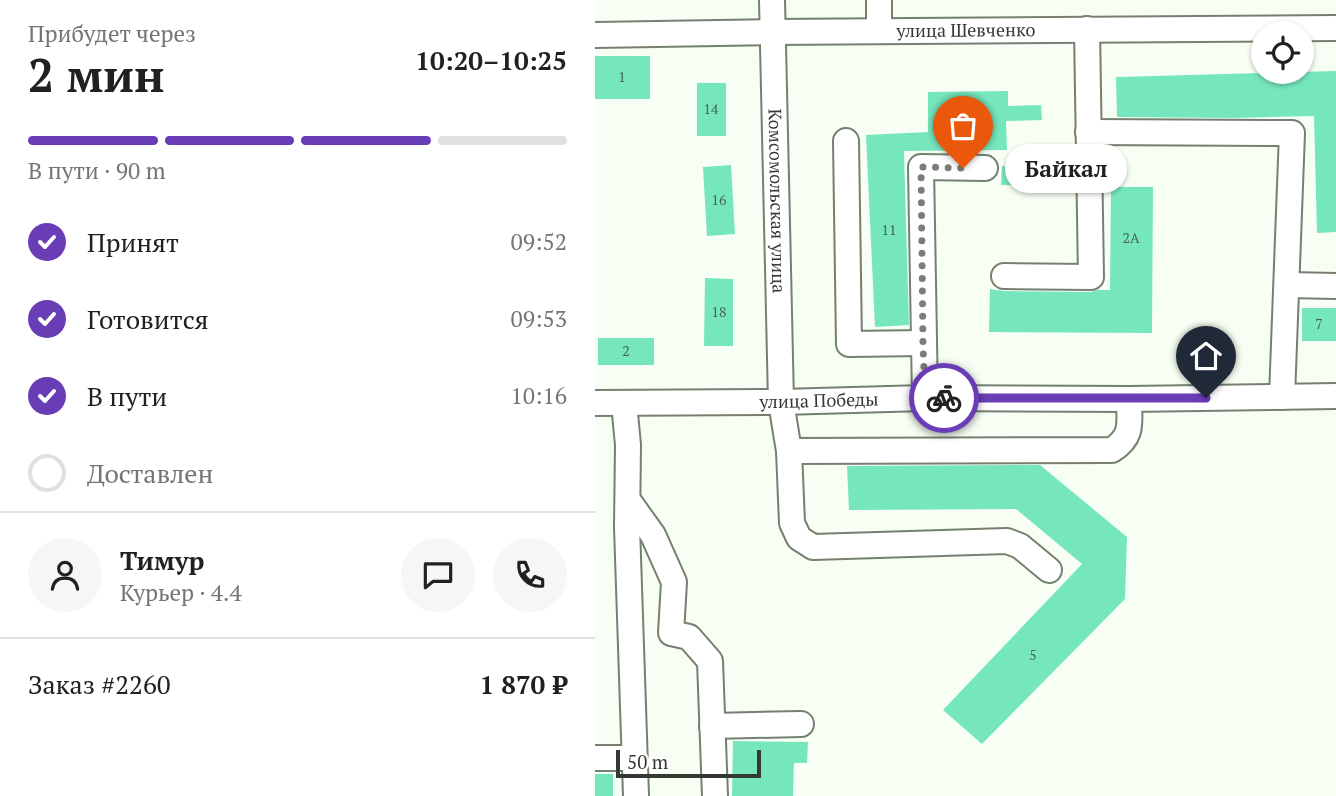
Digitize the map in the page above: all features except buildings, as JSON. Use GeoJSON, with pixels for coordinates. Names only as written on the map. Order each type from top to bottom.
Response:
{"type":"FeatureCollection","features":[{"type":"Feature","properties":{"kind":"street","name":"Комсомольская улица"},"geometry":{"type":"LineString","coordinates":[[772,0],[781,401],[789,451],[792,523],[799,538],[813,547],[1007,541],[1020,546],[1049,570]]}},
{"type":"Feature","properties":{"kind":"street"},"geometry":{"type":"LineString","coordinates":[[879,0],[880,31]]}},
{"type":"Feature","properties":{"kind":"street","name":"улица Шевченко"},"geometry":{"type":"LineString","coordinates":[[595,35],[1336,28]]}},
{"type":"Feature","properties":{"kind":"street"},"geometry":{"type":"LineString","coordinates":[[1004,276],[1091,277],[1087,29]]}},
{"type":"Feature","properties":{"kind":"street"},"geometry":{"type":"LineString","coordinates":[[1088,132],[1292,133],[1282,397]]}},
{"type":"Feature","properties":{"kind":"street"},"geometry":{"type":"LineString","coordinates":[[846,141],[849,344],[923,344]]}},
{"type":"Feature","properties":{"kind":"street"},"geometry":{"type":"LineString","coordinates":[[925,398],[921,167],[985,168]]}},
{"type":"Feature","properties":{"kind":"street"},"geometry":{"type":"LineString","coordinates":[[1288,285],[1336,286]]}},
{"type":"Feature","properties":{"kind":"street","name":"улица Победы"},"geometry":{"type":"LineString","coordinates":[[595,403],[1336,396]]}},
{"type":"Feature","properties":{"kind":"street"},"geometry":{"type":"LineString","coordinates":[[789,451],[1112,450],[1123,443],[1129,429],[1129,399]]}},
{"type":"Feature","properties":{"kind":"street"},"geometry":{"type":"LineString","coordinates":[[624,402],[628,445],[636,796]]}},
{"type":"Feature","properties":{"kind":"street"},"geometry":{"type":"LineString","coordinates":[[628,500],[653,535],[674,582],[671,633]]}},
{"type":"Feature","properties":{"kind":"street"},"geometry":{"type":"LineString","coordinates":[[631,640],[671,633],[689,637],[710,661],[715,796]]}},
{"type":"Feature","properties":{"kind":"street"},"geometry":{"type":"LineString","coordinates":[[712,726],[801,724]]}},
{"type":"Feature","properties":{"kind":"street"},"geometry":{"type":"LineString","coordinates":[[595,758],[634,758]]}},
{"type":"Feature","properties":{"kind":"way so far"},"geometry":{"type":"LineString","coordinates":[[944,398],[925,398],[921,167],[963,168]]}},
{"type":"Feature","properties":{"kind":"place","name":"Байкал"},"geometry":{"type":"Point","coordinates":[963,168]}},
{"type":"Feature","properties":{"kind":"route"},"geometry":{"type":"LineString","coordinates":[[944,398],[1206,398]]}}]}
